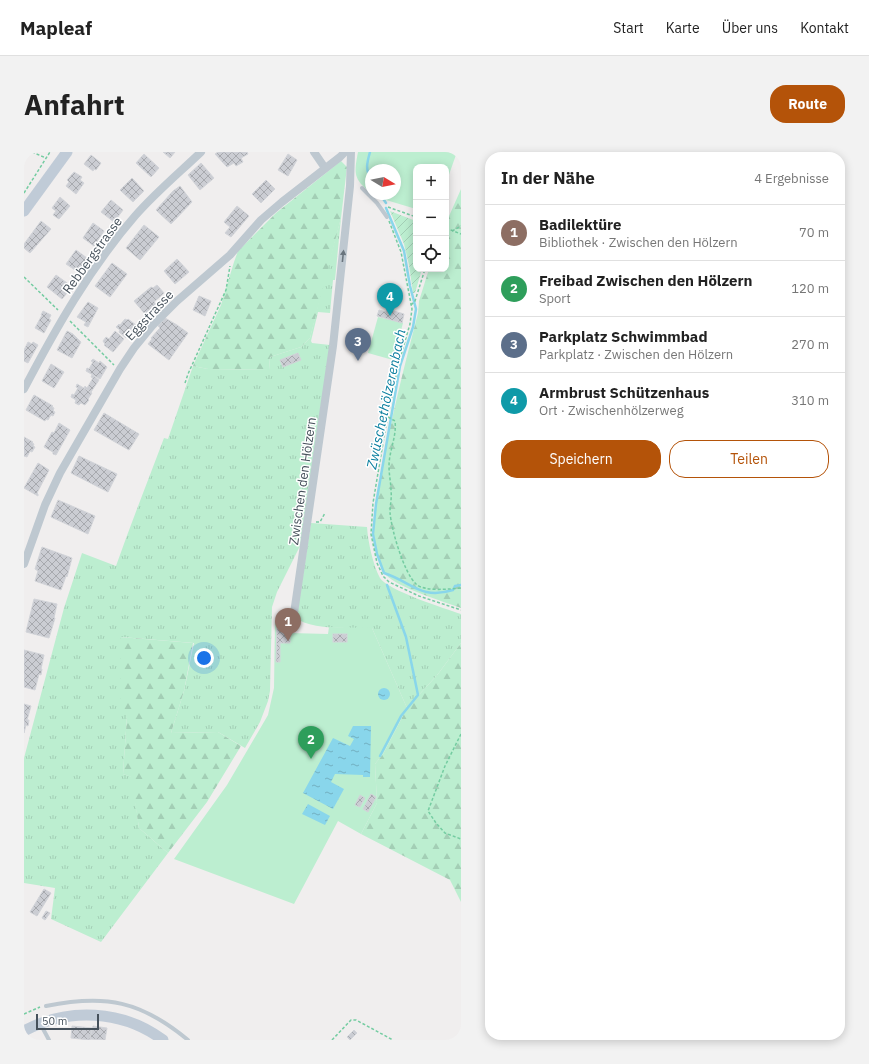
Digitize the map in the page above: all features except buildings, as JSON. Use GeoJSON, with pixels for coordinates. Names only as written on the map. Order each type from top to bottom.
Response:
{"type":"FeatureCollection","features":[{"type":"Feature","properties":{"kind":"main road"},"geometry":{"type":"LineString","coordinates":[[24,211],[67,152]]}},
{"type":"Feature","properties":{"kind":"main road"},"geometry":{"type":"LineString","coordinates":[[24,1031],[40,1022],[59,1017],[78,1015],[118,1018],[166,1036]]}},
{"type":"Feature","properties":{"kind":"street","name":"Rebbergstrasse"},"geometry":{"type":"LineString","coordinates":[[24,389],[62,314],[107,251],[136,215],[201,152]]}},
{"type":"Feature","properties":{"kind":"street"},"geometry":{"type":"LineString","coordinates":[[314,152],[325,168]]}},
{"type":"Feature","properties":{"kind":"street","name":"Eggstrasse"},"geometry":{"type":"LineString","coordinates":[[24,564],[45,505],[60,473],[131,353],[152,326],[177,301],[230,255],[262,220],[345,152]]}},
{"type":"Feature","properties":{"kind":"street","name":"Zwischen den Hölzern"},"geometry":{"type":"LineString","coordinates":[[293,620],[333,346],[350,194],[351,152]]}},
{"type":"Feature","properties":{"kind":"lane"},"geometry":{"type":"LineString","coordinates":[[362,188],[377,203],[387,217]]}},
{"type":"Feature","properties":{"kind":"lane"},"geometry":{"type":"LineString","coordinates":[[46,1006],[73,1000],[87,1000],[107,1001],[137,1008],[160,1019],[188,1040]]}},
{"type":"Feature","properties":{"kind":"lane"},"geometry":{"type":"LineString","coordinates":[[40,1022],[49,1040]]}},
{"type":"Feature","properties":{"kind":"lane"},"geometry":{"type":"LineString","coordinates":[[166,1036],[172,1027]]}},
{"type":"Feature","properties":{"kind":"path"},"geometry":{"type":"LineString","coordinates":[[32,152],[46,158]]}},
{"type":"Feature","properties":{"kind":"path"},"geometry":{"type":"LineString","coordinates":[[24,193],[50,152]]}},
{"type":"Feature","properties":{"kind":"path"},"geometry":{"type":"LineString","coordinates":[[377,203],[413,216]]}},
{"type":"Feature","properties":{"kind":"path"},"geometry":{"type":"LineString","coordinates":[[387,217],[401,252],[412,304],[410,324],[398,365],[380,458],[370,534],[377,563],[383,576],[389,582],[419,596],[461,610]]}},
{"type":"Feature","properties":{"kind":"path"},"geometry":{"type":"LineString","coordinates":[[452,231],[461,226]]}},
{"type":"Feature","properties":{"kind":"path"},"geometry":{"type":"LineString","coordinates":[[449,230],[461,234]]}},
{"type":"Feature","properties":{"kind":"path"},"geometry":{"type":"LineString","coordinates":[[185,382],[226,290],[231,265],[230,255]]}},
{"type":"Feature","properties":{"kind":"path"},"geometry":{"type":"LineString","coordinates":[[412,304],[415,301],[424,272]]}},
{"type":"Feature","properties":{"kind":"path"},"geometry":{"type":"LineString","coordinates":[[24,277],[115,366]]}},
{"type":"Feature","properties":{"kind":"path"},"geometry":{"type":"LineString","coordinates":[[388,417],[395,421],[396,429],[390,450],[390,514],[402,560],[416,585],[431,590],[461,588]]}},
{"type":"Feature","properties":{"kind":"path"},"geometry":{"type":"LineString","coordinates":[[308,522],[320,522],[325,514]]}},
{"type":"Feature","properties":{"kind":"path"},"geometry":{"type":"LineString","coordinates":[[461,734],[445,766],[428,811],[445,833],[461,839]]}},
{"type":"Feature","properties":{"kind":"path"},"geometry":{"type":"LineString","coordinates":[[24,1014],[46,1006]]}},
{"type":"Feature","properties":{"kind":"path"},"geometry":{"type":"LineString","coordinates":[[332,1040],[351,1020],[356,1020],[393,1040]]}},
{"type":"Feature","properties":{"kind":"green space"},"geometry":{"type":"Polygon","coordinates":[[[358,152],[457,152],[449,175],[449,164],[413,164],[413,208],[386,200],[401,200],[401,164],[365,164],[365,188],[356,175],[358,152]]]}},
{"type":"Feature","properties":{"kind":"green space"},"geometry":{"type":"Polygon","coordinates":[[[341,161],[347,167],[341,218],[310,338],[301,347],[270,357],[269,370],[208,369],[193,366],[221,305],[238,251],[276,213],[341,161]]]}},
{"type":"Feature","properties":{"kind":"green space"},"geometry":{"type":"Polygon","coordinates":[[[461,189],[461,608],[410,589],[392,580],[386,575],[382,567],[374,538],[376,505],[389,435],[418,313],[419,301],[428,272],[449,272],[449,216],[461,189]]]}},
{"type":"Feature","properties":{"kind":"green space"},"geometry":{"type":"Polygon","coordinates":[[[390,211],[413,220],[413,272],[421,272],[415,293],[413,293],[404,244],[390,211]]]}},
{"type":"Feature","properties":{"kind":"green space"},"geometry":{"type":"Polygon","coordinates":[[[341,218],[330,313],[318,312],[311,341],[312,343],[330,345],[300,546],[277,592],[272,607],[270,691],[268,701],[260,722],[245,748],[218,732],[171,733],[184,691],[194,643],[121,637],[127,716],[123,774],[132,777],[139,828],[168,853],[101,942],[51,919],[55,888],[24,883],[24,758],[64,608],[82,553],[116,566],[164,438],[168,439],[193,366],[208,369],[269,370],[270,357],[301,347],[310,338],[341,218]]]}},
{"type":"Feature","properties":{"kind":"green space"},"geometry":{"type":"Polygon","coordinates":[[[378,317],[403,323],[393,360],[368,353],[378,317]]]}},
{"type":"Feature","properties":{"kind":"green space"},"geometry":{"type":"Polygon","coordinates":[[[311,523],[367,527],[375,567],[380,578],[385,583],[418,599],[461,614],[461,643],[438,674],[407,708],[372,628],[325,627],[299,620],[297,615],[311,523]]]}},
{"type":"Feature","properties":{"kind":"green space"},"geometry":{"type":"Polygon","coordinates":[[[275,621],[281,621],[281,624],[290,625],[290,633],[328,634],[329,627],[372,628],[407,708],[383,754],[375,764],[377,803],[361,834],[338,821],[294,904],[174,859],[227,785],[268,715],[274,688],[275,621]]]}},
{"type":"Feature","properties":{"kind":"green space"},"geometry":{"type":"Polygon","coordinates":[[[120,637],[193,643],[184,691],[171,733],[218,732],[241,746],[207,802],[168,853],[139,828],[131,777],[123,774],[127,716],[120,698],[120,637]]]}},
{"type":"Feature","properties":{"kind":"green space"},"geometry":{"type":"Polygon","coordinates":[[[461,643],[461,902],[450,880],[361,834],[377,803],[375,764],[383,754],[407,708],[438,674],[461,643]]]}},
{"type":"Feature","properties":{"kind":"water"},"geometry":{"type":"Polygon","coordinates":[[[382,688],[386,688],[390,694],[386,700],[382,700],[378,696],[378,692],[382,688]]]}},
{"type":"Feature","properties":{"kind":"water"},"geometry":{"type":"Polygon","coordinates":[[[353,726],[371,726],[370,777],[363,777],[363,775],[335,774],[331,782],[344,789],[333,809],[303,793],[333,738],[350,746],[354,739],[348,736],[353,726]]]}},
{"type":"Feature","properties":{"kind":"water"},"geometry":{"type":"Polygon","coordinates":[[[308,804],[330,816],[325,825],[302,814],[308,804]]]}},
{"type":"Feature","properties":{"kind":"waterway","name":"Zwüschethölzerenbach"},"geometry":{"type":"LineString","coordinates":[[367,164],[370,152]]}},
{"type":"Feature","properties":{"kind":"waterway","name":"Zwüschethölzerenbach"},"geometry":{"type":"LineString","coordinates":[[386,208],[404,251],[410,286],[416,309],[413,327],[400,366],[376,504],[373,534],[377,554],[384,573],[417,589],[432,593],[442,593],[453,590],[455,586],[461,585]]}},
{"type":"Feature","properties":{"kind":"waterway","name":"Zwüschethölzerenbach"},"geometry":{"type":"LineString","coordinates":[[380,756],[401,716],[418,695],[406,637],[387,585]]}},
{"type":"Feature","properties":{"kind":"place","name":"Armbrust Schützenhaus"},"geometry":{"type":"Point","coordinates":[390,316]}},
{"type":"Feature","properties":{"kind":"place","name":"Parkplatz Schwimmbad"},"geometry":{"type":"Point","coordinates":[358,361]}},
{"type":"Feature","properties":{"kind":"place","name":"Badilektüre"},"geometry":{"type":"Point","coordinates":[288,641]}},
{"type":"Feature","properties":{"kind":"place","name":"Freibad Zwischen den Hölzern"},"geometry":{"type":"Point","coordinates":[311,759]}}]}
